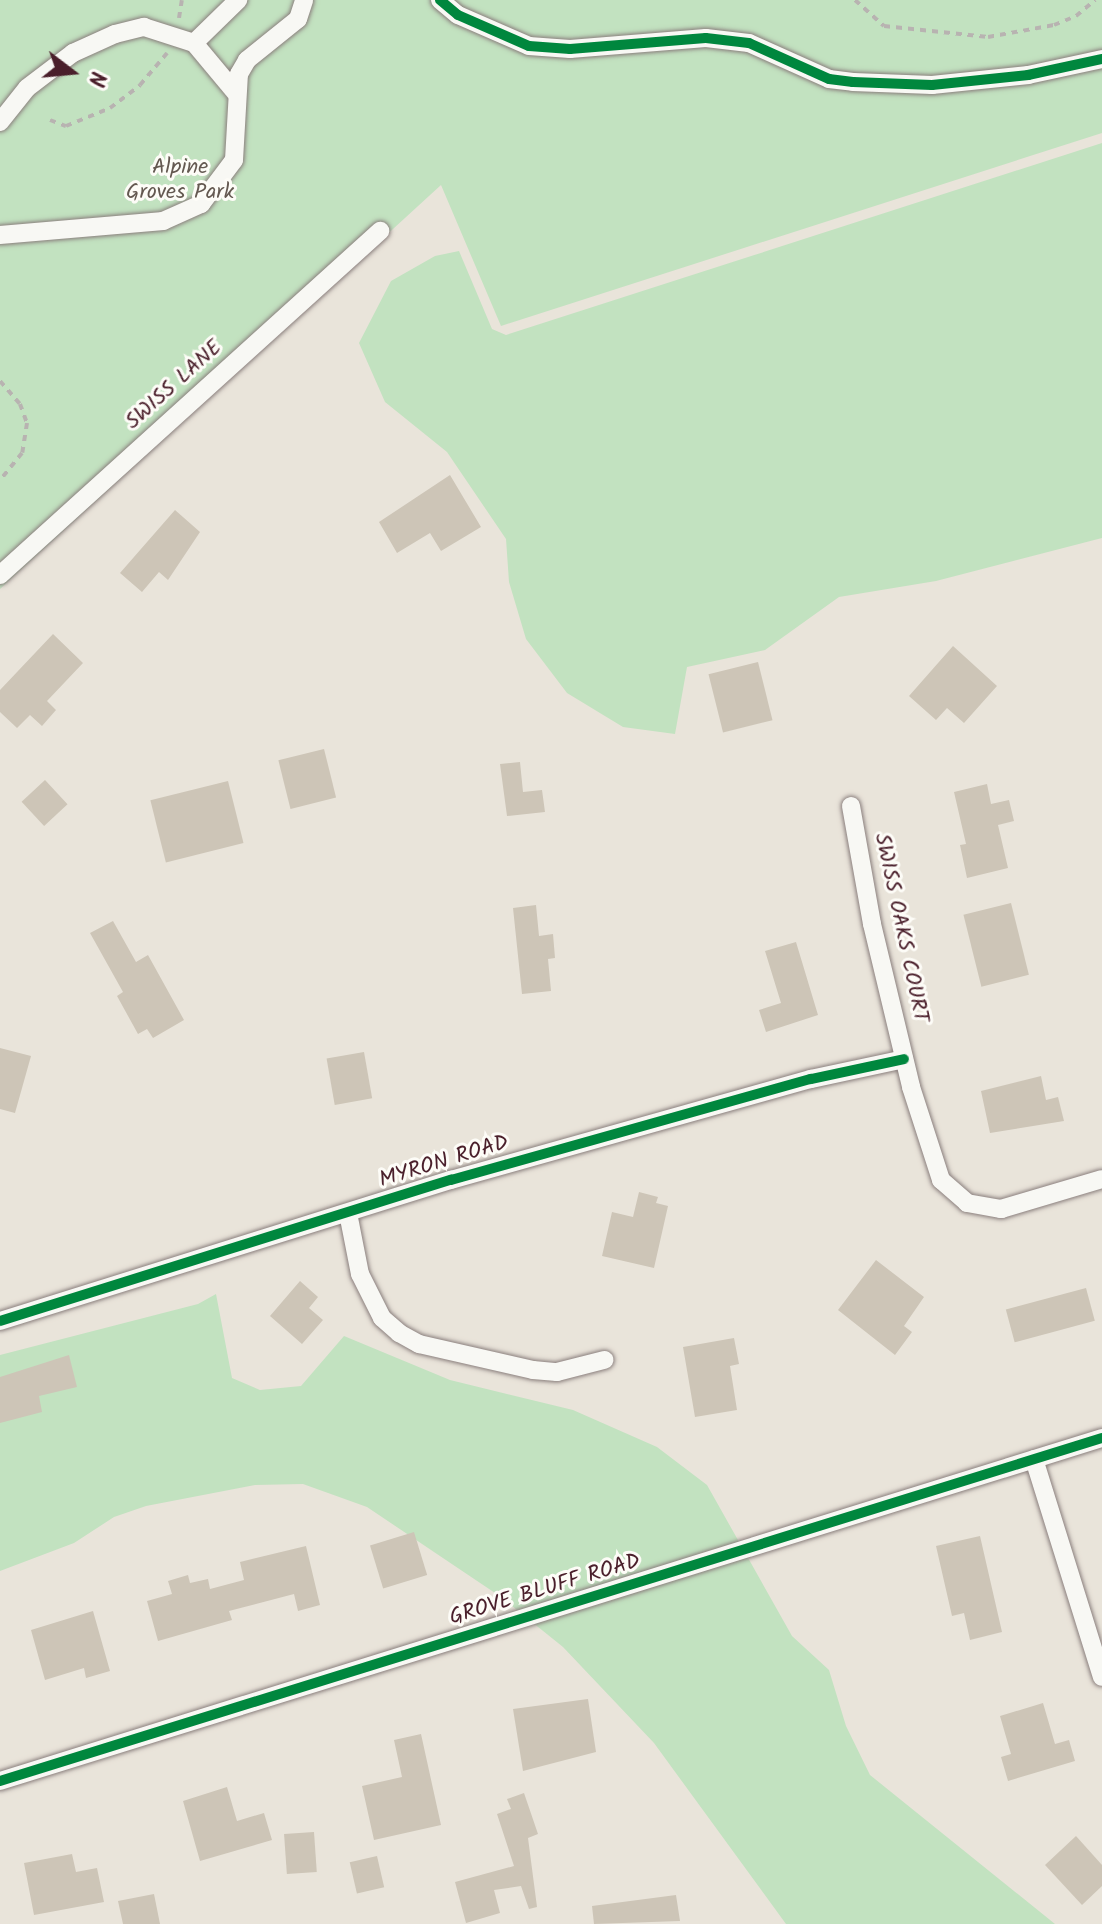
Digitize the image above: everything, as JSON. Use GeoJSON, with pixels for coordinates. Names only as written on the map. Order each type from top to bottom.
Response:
{"type":"FeatureCollection","features":[{"type":"Feature","properties":{"kind":"street"},"geometry":{"type":"LineString","coordinates":[[194,43],[238,0]]}},
{"type":"Feature","properties":{"kind":"street"},"geometry":{"type":"LineString","coordinates":[[0,235],[163,221],[186,214],[216,190],[234,160],[235,92],[247,60],[283,35],[298,19],[304,0]]}},
{"type":"Feature","properties":{"kind":"street"},"geometry":{"type":"LineString","coordinates":[[440,0],[458,15],[529,46],[570,49],[706,38],[749,43],[829,79],[853,82],[932,85],[1028,75],[1102,59]]}},
{"type":"Feature","properties":{"kind":"street"},"geometry":{"type":"LineString","coordinates":[[0,122],[27,88],[73,53],[144,27],[176,33],[194,43],[235,92]]}},
{"type":"Feature","properties":{"kind":"street","name":"SWISS LANE"},"geometry":{"type":"LineString","coordinates":[[0,575],[380,231]]}},
{"type":"Feature","properties":{"kind":"street","name":"SWISS OAKS COURT"},"geometry":{"type":"LineString","coordinates":[[851,806],[872,924],[904,1059],[937,1172],[967,1203],[1001,1209],[1102,1179]]}},
{"type":"Feature","properties":{"kind":"street","name":"MYRON ROAD"},"geometry":{"type":"LineString","coordinates":[[0,1321],[615,1132],[904,1059]]}},
{"type":"Feature","properties":{"kind":"street"},"geometry":{"type":"LineString","coordinates":[[348,1213],[360,1274],[382,1318],[399,1333],[431,1347],[533,1370],[557,1372],[604,1360]]}},
{"type":"Feature","properties":{"kind":"street","name":"GROVE BLUFF ROAD"},"geometry":{"type":"LineString","coordinates":[[0,1781],[1102,1438]]}},
{"type":"Feature","properties":{"kind":"street"},"geometry":{"type":"LineString","coordinates":[[1034,1459],[1102,1677]]}},
{"type":"Feature","properties":{"kind":"path"},"geometry":{"type":"LineString","coordinates":[[50,120],[66,126],[120,102],[156,68],[176,33],[182,0]]}},
{"type":"Feature","properties":{"kind":"path"},"geometry":{"type":"LineString","coordinates":[[855,0],[884,26],[988,37],[1054,25],[1076,16],[1095,0]]}},
{"type":"Feature","properties":{"kind":"path"},"geometry":{"type":"LineString","coordinates":[[0,381],[20,404],[27,423],[22,453],[0,480]]}},
{"type":"Feature","properties":{"kind":"green space","name":"Alpine Groves Park"},"geometry":{"type":"Polygon","coordinates":[[[0,0],[1102,0],[1102,133],[501,326],[441,185],[0,589],[0,0]]]}},
{"type":"Feature","properties":{"kind":"green space"},"geometry":{"type":"Polygon","coordinates":[[[1102,143],[1102,538],[936,581],[839,597],[765,650],[687,667],[675,734],[623,727],[567,693],[526,639],[509,582],[506,539],[447,452],[385,402],[359,343],[391,281],[435,256],[459,251],[492,329],[506,335],[1102,143]]]}},
{"type":"Feature","properties":{"kind":"green space"},"geometry":{"type":"Polygon","coordinates":[[[216,1294],[232,1378],[260,1390],[301,1386],[344,1336],[450,1380],[573,1410],[657,1447],[707,1485],[792,1636],[829,1670],[846,1726],[870,1775],[1055,1924],[786,1924],[654,1743],[563,1647],[501,1597],[367,1507],[303,1484],[255,1485],[146,1506],[114,1517],[74,1543],[0,1571],[0,1355],[198,1304],[216,1294]]]}},
{"type":"Feature","properties":{"kind":"building"},"geometry":{"type":"Polygon","coordinates":[[[450,475],[481,527],[441,551],[430,533],[397,553],[379,522],[450,475]]]}},
{"type":"Feature","properties":{"kind":"building"},"geometry":{"type":"Polygon","coordinates":[[[175,510],[200,532],[168,580],[159,572],[142,592],[120,573],[175,510]]]}},
{"type":"Feature","properties":{"kind":"building"},"geometry":{"type":"Polygon","coordinates":[[[53,634],[83,663],[47,701],[56,710],[42,726],[30,715],[17,728],[0,712],[0,690],[53,634]]]}},
{"type":"Feature","properties":{"kind":"building"},"geometry":{"type":"Polygon","coordinates":[[[953,646],[997,686],[964,723],[947,708],[936,720],[909,696],[953,646]]]}},
{"type":"Feature","properties":{"kind":"building"},"geometry":{"type":"Polygon","coordinates":[[[758,662],[773,720],[723,733],[709,674],[758,662]]]}},
{"type":"Feature","properties":{"kind":"building"},"geometry":{"type":"Polygon","coordinates":[[[324,749],[336,798],[290,809],[278,760],[324,749]]]}},
{"type":"Feature","properties":{"kind":"building"},"geometry":{"type":"Polygon","coordinates":[[[520,762],[523,792],[542,790],[545,812],[507,816],[500,764],[520,762]]]}},
{"type":"Feature","properties":{"kind":"building"},"geometry":{"type":"Polygon","coordinates":[[[45,780],[68,804],[44,826],[22,802],[45,780]]]}},
{"type":"Feature","properties":{"kind":"building"},"geometry":{"type":"Polygon","coordinates":[[[228,781],[243,843],[166,862],[150,800],[228,781]]]}},
{"type":"Feature","properties":{"kind":"building"},"geometry":{"type":"Polygon","coordinates":[[[987,784],[991,804],[1009,800],[1014,821],[998,825],[1008,868],[967,878],[960,845],[966,844],[954,792],[987,784]]]}},
{"type":"Feature","properties":{"kind":"building"},"geometry":{"type":"Polygon","coordinates":[[[1011,903],[1029,975],[981,987],[963,915],[1011,903]]]}},
{"type":"Feature","properties":{"kind":"building"},"geometry":{"type":"Polygon","coordinates":[[[536,905],[539,936],[553,934],[555,958],[548,959],[551,991],[522,994],[513,908],[536,905]]]}},
{"type":"Feature","properties":{"kind":"building"},"geometry":{"type":"Polygon","coordinates":[[[113,921],[136,962],[148,955],[184,1020],[153,1038],[147,1029],[138,1034],[117,996],[123,992],[90,933],[113,921]]]}},
{"type":"Feature","properties":{"kind":"building"},"geometry":{"type":"Polygon","coordinates":[[[796,942],[818,1015],[766,1032],[759,1010],[781,1003],[765,951],[796,942]]]}},
{"type":"Feature","properties":{"kind":"building"},"geometry":{"type":"Polygon","coordinates":[[[0,1048],[31,1056],[15,1113],[0,1109],[0,1048]]]}},
{"type":"Feature","properties":{"kind":"building"},"geometry":{"type":"Polygon","coordinates":[[[364,1052],[372,1098],[335,1105],[327,1059],[364,1052]]]}},
{"type":"Feature","properties":{"kind":"building"},"geometry":{"type":"Polygon","coordinates":[[[1041,1076],[1046,1100],[1058,1097],[1064,1121],[990,1133],[981,1091],[1041,1076]]]}},
{"type":"Feature","properties":{"kind":"building"},"geometry":{"type":"Polygon","coordinates":[[[639,1192],[658,1197],[656,1203],[668,1206],[654,1268],[602,1256],[612,1212],[633,1217],[639,1192]]]}},
{"type":"Feature","properties":{"kind":"building"},"geometry":{"type":"Polygon","coordinates":[[[876,1260],[924,1297],[904,1326],[912,1332],[895,1355],[838,1310],[876,1260]]]}},
{"type":"Feature","properties":{"kind":"building"},"geometry":{"type":"Polygon","coordinates":[[[300,1281],[318,1297],[309,1308],[323,1320],[302,1344],[270,1316],[300,1281]]]}},
{"type":"Feature","properties":{"kind":"building"},"geometry":{"type":"Polygon","coordinates":[[[1086,1288],[1095,1321],[1015,1342],[1006,1309],[1086,1288]]]}},
{"type":"Feature","properties":{"kind":"building"},"geometry":{"type":"Polygon","coordinates":[[[734,1338],[739,1364],[730,1366],[737,1410],[695,1417],[683,1347],[734,1338]]]}},
{"type":"Feature","properties":{"kind":"building"},"geometry":{"type":"Polygon","coordinates":[[[69,1355],[77,1387],[39,1396],[42,1412],[0,1423],[0,1377],[69,1355]]]}},
{"type":"Feature","properties":{"kind":"building"},"geometry":{"type":"Polygon","coordinates":[[[414,1532],[427,1575],[383,1588],[370,1545],[414,1532]]]}},
{"type":"Feature","properties":{"kind":"building"},"geometry":{"type":"Polygon","coordinates":[[[980,1536],[1002,1632],[970,1640],[964,1613],[952,1616],[936,1546],[980,1536]]]}},
{"type":"Feature","properties":{"kind":"building"},"geometry":{"type":"Polygon","coordinates":[[[306,1546],[320,1605],[298,1611],[294,1594],[229,1611],[232,1620],[158,1641],[147,1601],[172,1594],[168,1581],[188,1575],[190,1583],[208,1579],[210,1589],[244,1580],[240,1562],[306,1546]]]}},
{"type":"Feature","properties":{"kind":"building"},"geometry":{"type":"Polygon","coordinates":[[[93,1611],[110,1671],[86,1678],[84,1668],[45,1680],[31,1630],[93,1611]]]}},
{"type":"Feature","properties":{"kind":"building"},"geometry":{"type":"Polygon","coordinates":[[[588,1699],[596,1752],[523,1771],[513,1709],[588,1699]]]}},
{"type":"Feature","properties":{"kind":"building"},"geometry":{"type":"Polygon","coordinates":[[[1043,1703],[1055,1744],[1069,1740],[1075,1761],[1008,1781],[1001,1757],[1011,1754],[1000,1716],[1043,1703]]]}},
{"type":"Feature","properties":{"kind":"building"},"geometry":{"type":"Polygon","coordinates":[[[421,1734],[441,1825],[374,1840],[362,1786],[402,1777],[394,1740],[421,1734]]]}},
{"type":"Feature","properties":{"kind":"building"},"geometry":{"type":"Polygon","coordinates":[[[227,1787],[237,1821],[264,1813],[272,1840],[200,1861],[183,1801],[227,1787]]]}},
{"type":"Feature","properties":{"kind":"building"},"geometry":{"type":"Polygon","coordinates":[[[524,1793],[538,1834],[528,1838],[537,1907],[529,1909],[521,1886],[494,1890],[500,1913],[466,1923],[455,1882],[514,1866],[497,1814],[511,1809],[507,1799],[524,1793]]]}},
{"type":"Feature","properties":{"kind":"building"},"geometry":{"type":"Polygon","coordinates":[[[314,1832],[317,1872],[287,1874],[284,1834],[314,1832]]]}},
{"type":"Feature","properties":{"kind":"building"},"geometry":{"type":"Polygon","coordinates":[[[1076,1836],[1102,1865],[1102,1886],[1082,1905],[1045,1865],[1076,1836]]]}},
{"type":"Feature","properties":{"kind":"building"},"geometry":{"type":"Polygon","coordinates":[[[72,1854],[76,1872],[97,1868],[104,1902],[34,1915],[24,1863],[72,1854]]]}},
{"type":"Feature","properties":{"kind":"building"},"geometry":{"type":"Polygon","coordinates":[[[377,1856],[384,1887],[357,1893],[350,1862],[377,1856]]]}},
{"type":"Feature","properties":{"kind":"building"},"geometry":{"type":"Polygon","coordinates":[[[154,1894],[160,1924],[123,1924],[118,1901],[154,1894]]]}},
{"type":"Feature","properties":{"kind":"building"},"geometry":{"type":"Polygon","coordinates":[[[676,1895],[680,1921],[594,1924],[592,1906],[676,1895]]]}},
{"type":"Feature","properties":{"kind":"cycle path"},"geometry":{"type":"LineString","coordinates":[[440,0],[458,15],[529,46],[570,49],[706,38],[749,43],[829,79],[853,82],[932,85],[1028,75],[1102,59]]}},
{"type":"Feature","properties":{"kind":"cycle path"},"geometry":{"type":"LineString","coordinates":[[0,1321],[451,1180],[811,1079],[904,1059]]}},
{"type":"Feature","properties":{"kind":"cycle path"},"geometry":{"type":"LineString","coordinates":[[0,1781],[1102,1438]]}}]}
